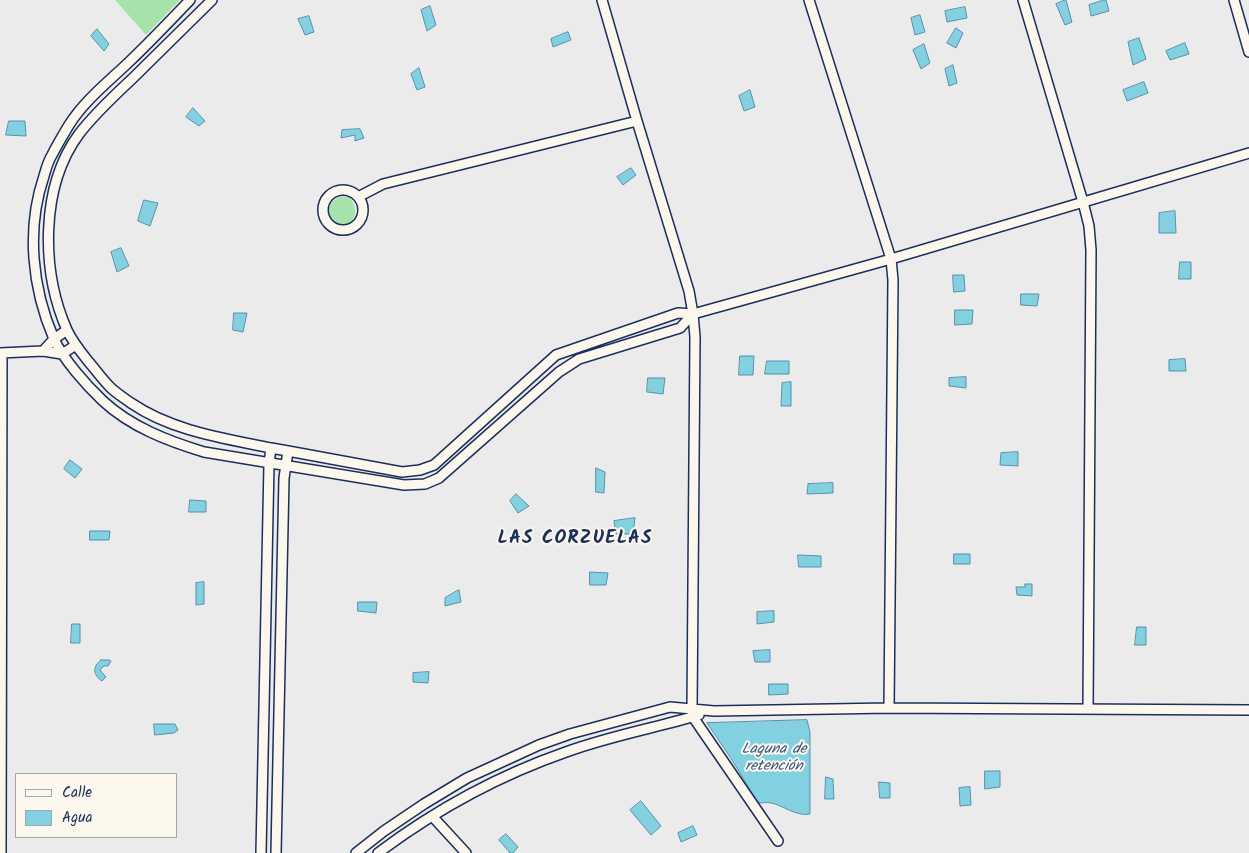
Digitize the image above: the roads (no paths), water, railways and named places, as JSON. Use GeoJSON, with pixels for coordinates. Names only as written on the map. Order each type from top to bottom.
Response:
{"type":"FeatureCollection","features":[{"type":"Feature","properties":{"kind":"street"},"geometry":{"type":"LineString","coordinates":[[190,0],[151,41],[90,99],[69,124],[51,156],[40,188],[34,217],[32,245],[36,274],[42,303],[54,340],[62,354],[104,401],[126,418],[172,442],[204,452],[404,485],[425,484],[439,478],[559,372],[579,359],[680,328],[693,314]]}},
{"type":"Feature","properties":{"kind":"street"},"geometry":{"type":"LineString","coordinates":[[212,0],[103,107],[78,135],[63,162],[56,183],[49,216],[48,242],[50,269],[56,300],[67,330],[76,345],[110,386],[132,403],[155,416],[205,434],[402,472],[420,470],[434,465],[556,355],[678,313],[693,314],[891,259],[1249,153]]}},
{"type":"Feature","properties":{"kind":"street"},"geometry":{"type":"LineString","coordinates":[[602,0],[689,291],[693,314],[695,337],[692,713],[778,841]]}},
{"type":"Feature","properties":{"kind":"street"},"geometry":{"type":"LineString","coordinates":[[809,0],[891,259],[893,290],[889,708]]}},
{"type":"Feature","properties":{"kind":"street"},"geometry":{"type":"LineString","coordinates":[[1023,0],[1083,202],[1091,250],[1088,709]]}},
{"type":"Feature","properties":{"kind":"street"},"geometry":{"type":"LineString","coordinates":[[1234,0],[1249,52]]}},
{"type":"Feature","properties":{"kind":"street"},"geometry":{"type":"LineString","coordinates":[[358,197],[383,184],[637,121]]}},
{"type":"Feature","properties":{"kind":"street"},"geometry":{"type":"LineString","coordinates":[[346,190],[353,192],[358,197],[362,202],[363,216],[356,227],[344,231],[337,230],[326,222],[323,210],[324,203],[333,192],[346,190]]}},
{"type":"Feature","properties":{"kind":"street"},"geometry":{"type":"LineString","coordinates":[[44,352],[54,340],[67,330]]}},
{"type":"Feature","properties":{"kind":"street"},"geometry":{"type":"LineString","coordinates":[[1,853],[1,353],[44,352],[62,354],[76,345]]}},
{"type":"Feature","properties":{"kind":"street"},"geometry":{"type":"LineString","coordinates":[[261,853],[269,464],[271,448]]}},
{"type":"Feature","properties":{"kind":"street"},"geometry":{"type":"LineString","coordinates":[[276,853],[284,478],[288,451]]}},
{"type":"Feature","properties":{"kind":"street"},"geometry":{"type":"LineString","coordinates":[[356,853],[384,831],[467,778],[539,745],[570,734],[670,707],[692,713]]}},
{"type":"Feature","properties":{"kind":"street"},"geometry":{"type":"LineString","coordinates":[[378,853],[432,816],[530,766],[566,752],[692,713],[889,708],[1249,710]]}},
{"type":"Feature","properties":{"kind":"street"},"geometry":{"type":"LineString","coordinates":[[432,816],[466,853]]}},
{"type":"Feature","properties":{"kind":"water"},"geometry":{"type":"Polygon","coordinates":[[[1066,0],[1072,22],[1065,25],[1056,4],[1066,0]]]}},
{"type":"Feature","properties":{"kind":"water"},"geometry":{"type":"Polygon","coordinates":[[[1106,0],[1109,11],[1091,16],[1089,5],[1106,0]]]}},
{"type":"Feature","properties":{"kind":"water"},"geometry":{"type":"Polygon","coordinates":[[[430,6],[436,25],[427,31],[421,10],[430,6]]]}},
{"type":"Feature","properties":{"kind":"water"},"geometry":{"type":"Polygon","coordinates":[[[965,7],[967,18],[947,22],[945,11],[965,7]]]}},
{"type":"Feature","properties":{"kind":"water"},"geometry":{"type":"Polygon","coordinates":[[[920,15],[925,32],[915,35],[911,18],[920,15]]]}},
{"type":"Feature","properties":{"kind":"water"},"geometry":{"type":"Polygon","coordinates":[[[309,16],[314,32],[305,35],[298,19],[309,16]]]}},
{"type":"Feature","properties":{"kind":"water"},"geometry":{"type":"Polygon","coordinates":[[[956,28],[963,33],[956,48],[947,43],[956,28]]]}},
{"type":"Feature","properties":{"kind":"water"},"geometry":{"type":"Polygon","coordinates":[[[97,29],[109,44],[104,51],[91,36],[97,29]]]}},
{"type":"Feature","properties":{"kind":"water"},"geometry":{"type":"Polygon","coordinates":[[[568,32],[571,40],[553,47],[551,39],[568,32]]]}},
{"type":"Feature","properties":{"kind":"water"},"geometry":{"type":"Polygon","coordinates":[[[1139,38],[1146,59],[1133,65],[1128,42],[1139,38]]]}},
{"type":"Feature","properties":{"kind":"water"},"geometry":{"type":"Polygon","coordinates":[[[1185,43],[1189,54],[1170,60],[1166,51],[1185,43]]]}},
{"type":"Feature","properties":{"kind":"water"},"geometry":{"type":"Polygon","coordinates":[[[924,44],[930,63],[921,69],[913,50],[924,44]]]}},
{"type":"Feature","properties":{"kind":"water"},"geometry":{"type":"Polygon","coordinates":[[[953,65],[957,83],[949,86],[945,69],[953,65]]]}},
{"type":"Feature","properties":{"kind":"water"},"geometry":{"type":"Polygon","coordinates":[[[419,68],[425,87],[417,90],[411,74],[419,68]]]}},
{"type":"Feature","properties":{"kind":"water"},"geometry":{"type":"Polygon","coordinates":[[[1144,82],[1148,93],[1127,101],[1123,90],[1144,82]]]}},
{"type":"Feature","properties":{"kind":"water"},"geometry":{"type":"Polygon","coordinates":[[[750,90],[755,107],[744,111],[739,96],[750,90]]]}},
{"type":"Feature","properties":{"kind":"water"},"geometry":{"type":"Polygon","coordinates":[[[193,108],[205,121],[199,126],[186,117],[193,108]]]}},
{"type":"Feature","properties":{"kind":"water"},"geometry":{"type":"Polygon","coordinates":[[[9,121],[25,121],[26,136],[6,135],[9,121]]]}},
{"type":"Feature","properties":{"kind":"water"},"geometry":{"type":"Polygon","coordinates":[[[360,129],[364,138],[355,141],[355,135],[341,138],[342,130],[360,129]]]}},
{"type":"Feature","properties":{"kind":"water"},"geometry":{"type":"Polygon","coordinates":[[[631,168],[636,175],[623,185],[617,177],[631,168]]]}},
{"type":"Feature","properties":{"kind":"water"},"geometry":{"type":"Polygon","coordinates":[[[144,200],[158,203],[150,226],[138,221],[144,200]]]}},
{"type":"Feature","properties":{"kind":"water"},"geometry":{"type":"Polygon","coordinates":[[[1175,211],[1176,233],[1159,233],[1159,213],[1175,211]]]}},
{"type":"Feature","properties":{"kind":"water"},"geometry":{"type":"Polygon","coordinates":[[[121,248],[129,266],[117,272],[111,252],[121,248]]]}},
{"type":"Feature","properties":{"kind":"water"},"geometry":{"type":"Polygon","coordinates":[[[1180,262],[1191,262],[1191,279],[1179,279],[1180,262]]]}},
{"type":"Feature","properties":{"kind":"water"},"geometry":{"type":"Polygon","coordinates":[[[953,275],[964,275],[965,291],[954,292],[953,275]]]}},
{"type":"Feature","properties":{"kind":"water"},"geometry":{"type":"Polygon","coordinates":[[[1021,294],[1039,294],[1037,306],[1021,305],[1021,294]]]}},
{"type":"Feature","properties":{"kind":"water"},"geometry":{"type":"Polygon","coordinates":[[[955,310],[973,310],[972,324],[955,325],[955,310]]]}},
{"type":"Feature","properties":{"kind":"water"},"geometry":{"type":"Polygon","coordinates":[[[234,313],[247,313],[243,332],[233,330],[234,313]]]}},
{"type":"Feature","properties":{"kind":"water"},"geometry":{"type":"Polygon","coordinates":[[[740,356],[754,356],[753,375],[739,375],[740,356]]]}},
{"type":"Feature","properties":{"kind":"water"},"geometry":{"type":"Polygon","coordinates":[[[1185,359],[1186,371],[1169,371],[1169,360],[1185,359]]]}},
{"type":"Feature","properties":{"kind":"water"},"geometry":{"type":"Polygon","coordinates":[[[767,361],[789,361],[789,374],[765,374],[767,361]]]}},
{"type":"Feature","properties":{"kind":"water"},"geometry":{"type":"Polygon","coordinates":[[[966,377],[966,388],[949,386],[949,378],[966,377]]]}},
{"type":"Feature","properties":{"kind":"water"},"geometry":{"type":"Polygon","coordinates":[[[648,378],[665,378],[663,394],[647,392],[648,378]]]}},
{"type":"Feature","properties":{"kind":"water"},"geometry":{"type":"Polygon","coordinates":[[[791,382],[791,406],[781,406],[782,383],[791,382]]]}},
{"type":"Feature","properties":{"kind":"water"},"geometry":{"type":"Polygon","coordinates":[[[1018,452],[1018,466],[1000,465],[1001,453],[1018,452]]]}},
{"type":"Feature","properties":{"kind":"water"},"geometry":{"type":"Polygon","coordinates":[[[70,460],[82,469],[75,478],[64,469],[70,460]]]}},
{"type":"Feature","properties":{"kind":"water"},"geometry":{"type":"Polygon","coordinates":[[[596,468],[605,472],[604,493],[596,492],[596,468]]]}},
{"type":"Feature","properties":{"kind":"water"},"geometry":{"type":"Polygon","coordinates":[[[833,483],[833,493],[807,494],[808,484],[833,483]]]}},
{"type":"Feature","properties":{"kind":"water"},"geometry":{"type":"Polygon","coordinates":[[[516,494],[529,506],[518,513],[510,501],[516,494]]]}},
{"type":"Feature","properties":{"kind":"water"},"geometry":{"type":"Polygon","coordinates":[[[190,500],[206,501],[206,512],[189,512],[190,500]]]}},
{"type":"Feature","properties":{"kind":"water"},"geometry":{"type":"Polygon","coordinates":[[[635,518],[633,534],[616,534],[614,521],[635,518]]]}},
{"type":"Feature","properties":{"kind":"water"},"geometry":{"type":"Polygon","coordinates":[[[90,531],[110,531],[109,540],[90,540],[90,531]]]}},
{"type":"Feature","properties":{"kind":"water"},"geometry":{"type":"Polygon","coordinates":[[[954,554],[970,554],[970,564],[954,564],[954,554]]]}},
{"type":"Feature","properties":{"kind":"water"},"geometry":{"type":"Polygon","coordinates":[[[798,555],[821,556],[821,567],[799,567],[798,555]]]}},
{"type":"Feature","properties":{"kind":"water"},"geometry":{"type":"Polygon","coordinates":[[[590,572],[608,573],[606,585],[590,585],[590,572]]]}},
{"type":"Feature","properties":{"kind":"water"},"geometry":{"type":"Polygon","coordinates":[[[204,582],[204,604],[196,605],[196,583],[204,582]]]}},
{"type":"Feature","properties":{"kind":"water"},"geometry":{"type":"Polygon","coordinates":[[[1025,584],[1032,584],[1032,596],[1017,595],[1016,587],[1025,587],[1025,584]]]}},
{"type":"Feature","properties":{"kind":"water"},"geometry":{"type":"Polygon","coordinates":[[[459,590],[461,602],[445,606],[445,598],[459,590]]]}},
{"type":"Feature","properties":{"kind":"water"},"geometry":{"type":"Polygon","coordinates":[[[358,602],[377,602],[376,613],[358,611],[358,602]]]}},
{"type":"Feature","properties":{"kind":"water"},"geometry":{"type":"Polygon","coordinates":[[[774,611],[774,622],[757,624],[757,612],[774,611]]]}},
{"type":"Feature","properties":{"kind":"water"},"geometry":{"type":"Polygon","coordinates":[[[72,624],[80,624],[80,643],[71,643],[72,624]]]}},
{"type":"Feature","properties":{"kind":"water"},"geometry":{"type":"Polygon","coordinates":[[[1137,627],[1146,627],[1146,645],[1135,645],[1137,627]]]}},
{"type":"Feature","properties":{"kind":"water"},"geometry":{"type":"Polygon","coordinates":[[[770,650],[770,662],[755,662],[753,651],[770,650]]]}},
{"type":"Feature","properties":{"kind":"water"},"geometry":{"type":"Polygon","coordinates":[[[101,660],[111,661],[108,666],[104,666],[100,670],[106,677],[102,681],[95,674],[96,665],[101,660]]]}},
{"type":"Feature","properties":{"kind":"water"},"geometry":{"type":"Polygon","coordinates":[[[429,672],[428,683],[413,682],[413,673],[429,672]]]}},
{"type":"Feature","properties":{"kind":"water"},"geometry":{"type":"Polygon","coordinates":[[[769,684],[788,684],[788,694],[769,695],[769,684]]]}},
{"type":"Feature","properties":{"kind":"water","name":"Laguna de retención"},"geometry":{"type":"Polygon","coordinates":[[[807,720],[810,732],[810,814],[800,814],[771,803],[758,803],[707,723],[807,720]]]}},
{"type":"Feature","properties":{"kind":"water"},"geometry":{"type":"Polygon","coordinates":[[[154,724],[175,724],[178,730],[174,733],[155,735],[154,724]]]}},
{"type":"Feature","properties":{"kind":"water"},"geometry":{"type":"Polygon","coordinates":[[[985,771],[1000,771],[1000,787],[985,789],[985,771]]]}},
{"type":"Feature","properties":{"kind":"water"},"geometry":{"type":"Polygon","coordinates":[[[826,777],[833,779],[834,799],[825,799],[826,777]]]}},
{"type":"Feature","properties":{"kind":"water"},"geometry":{"type":"Polygon","coordinates":[[[879,782],[890,783],[890,798],[880,798],[879,782]]]}},
{"type":"Feature","properties":{"kind":"water"},"geometry":{"type":"Polygon","coordinates":[[[970,787],[971,805],[960,806],[959,788],[970,787]]]}},
{"type":"Feature","properties":{"kind":"water"},"geometry":{"type":"Polygon","coordinates":[[[641,801],[661,826],[651,835],[630,810],[641,801]]]}},
{"type":"Feature","properties":{"kind":"water"},"geometry":{"type":"Polygon","coordinates":[[[693,826],[697,835],[681,842],[678,833],[693,826]]]}},
{"type":"Feature","properties":{"kind":"water"},"geometry":{"type":"Polygon","coordinates":[[[506,834],[518,847],[513,853],[510,853],[499,840],[506,834]]]}},
{"type":"Feature","properties":{"kind":"district","name":"LAS CORZUELAS"},"geometry":{"type":"Point","coordinates":[575,540]}}]}
